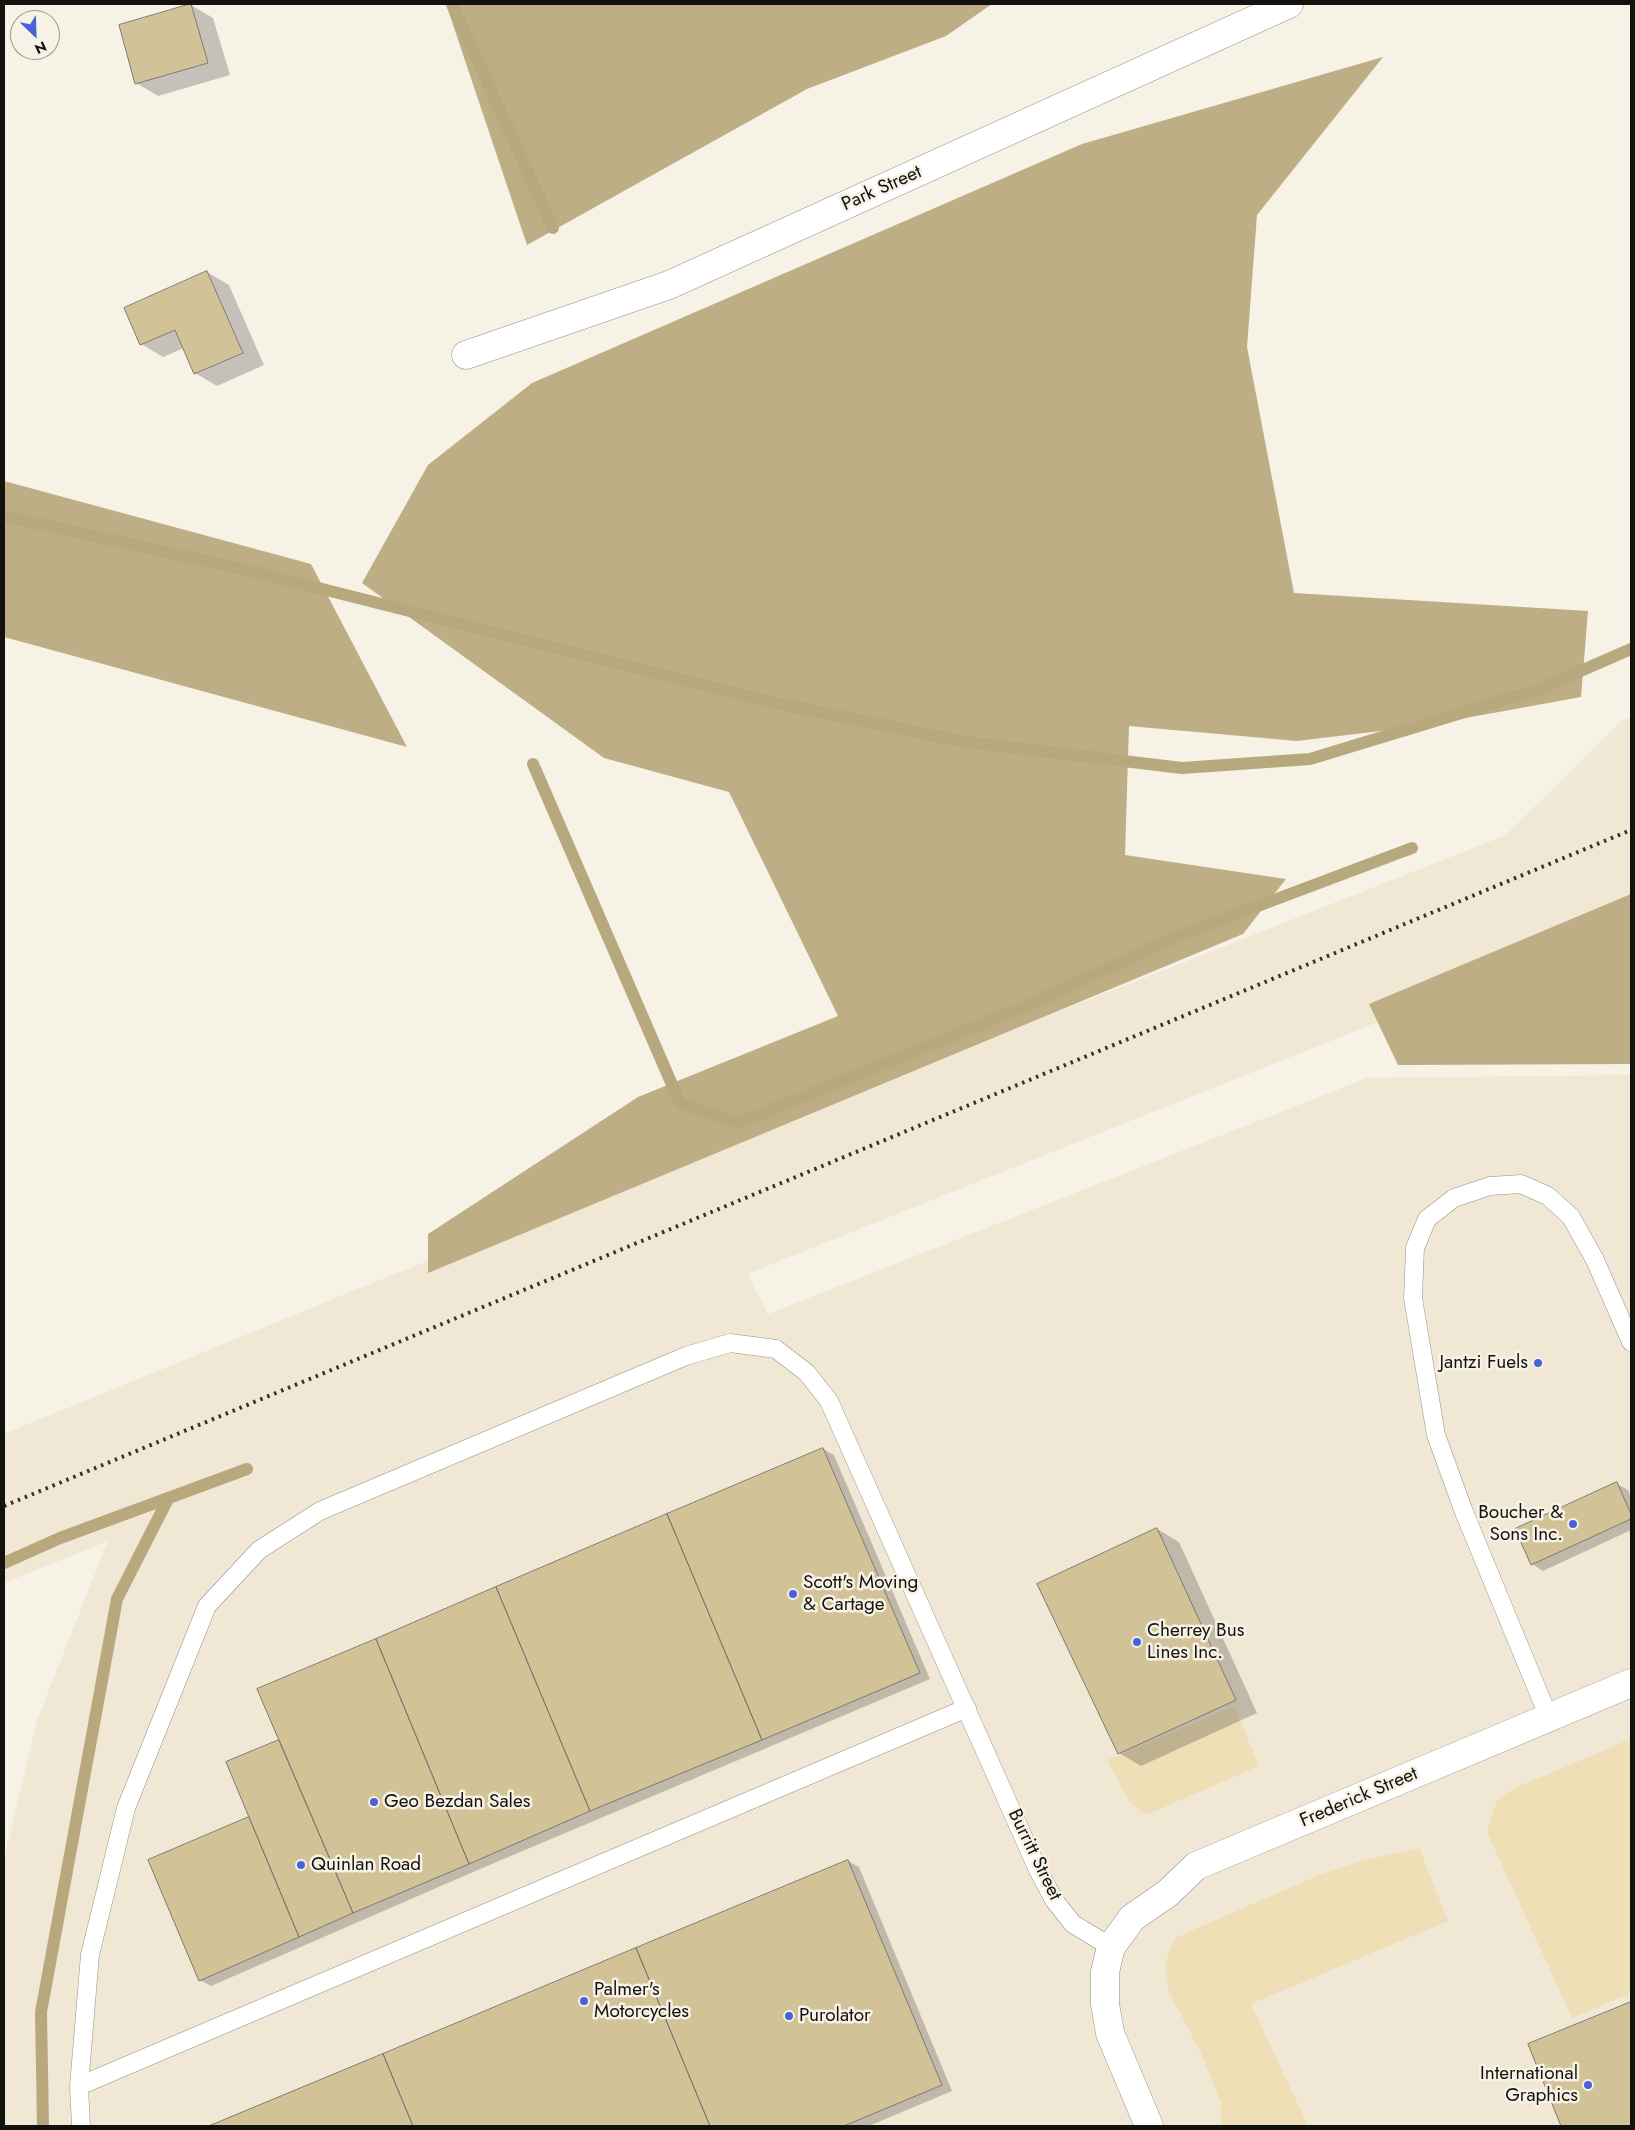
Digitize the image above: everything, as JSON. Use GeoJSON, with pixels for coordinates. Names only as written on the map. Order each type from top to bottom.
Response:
{"type":"FeatureCollection","features":[{"type":"Feature","properties":{"kind":"street","name":"Park Street"},"geometry":{"type":"LineString","coordinates":[[466,355],[668,285],[1289,4]]}},
{"type":"Feature","properties":{"kind":"street","name":"Frederick Street"},"geometry":{"type":"LineString","coordinates":[[1111,1948],[1132,1918],[1168,1893],[1196,1866],[1631,1683]]}},
{"type":"Feature","properties":{"kind":"street"},"geometry":{"type":"LineString","coordinates":[[1111,1948],[1105,1972],[1104,2004],[1110,2033],[1145,2125]]}},
{"type":"Feature","properties":{"kind":"lane"},"geometry":{"type":"LineString","coordinates":[[1549,1718],[1464,1512],[1436,1435],[1413,1298],[1415,1248],[1427,1219],[1454,1198],[1490,1186],[1521,1184],[1548,1196],[1571,1217],[1594,1260],[1631,1342]]}},
{"type":"Feature","properties":{"kind":"lane","name":"Burritt Street"},"geometry":{"type":"LineString","coordinates":[[81,2126],[79,2086],[90,1955],[126,1808],[207,1606],[259,1550],[320,1511],[686,1356],[730,1343],[776,1349],[807,1373],[829,1401],[1038,1870],[1054,1900],[1072,1924],[1111,1948]]}},
{"type":"Feature","properties":{"kind":"lane"},"geometry":{"type":"LineString","coordinates":[[79,2086],[967,1708]]}},
{"type":"Feature","properties":{"kind":"shaded area"},"geometry":{"type":"Polygon","coordinates":[[[446,4],[992,4],[946,36],[807,89],[527,245],[446,4]]]}},
{"type":"Feature","properties":{"kind":"shaded area"},"geometry":{"type":"Polygon","coordinates":[[[1383,57],[1257,215],[1247,347],[1294,593],[1588,611],[1581,697],[1422,726],[1297,741],[1129,726],[1125,855],[1286,879],[1243,934],[428,1273],[428,1234],[638,1097],[838,1016],[729,792],[604,758],[362,583],[428,465],[532,383],[1082,144],[1383,57]]]}},
{"type":"Feature","properties":{"kind":"shaded area"},"geometry":{"type":"Polygon","coordinates":[[[4,481],[311,564],[407,747],[4,637],[4,481]]]}},
{"type":"Feature","properties":{"kind":"shaded area"},"geometry":{"type":"Polygon","coordinates":[[[1631,718],[1631,921],[747,1274],[768,1314],[1367,1078],[1631,1075],[1631,2126],[4,2126],[4,1860],[37,1720],[108,1541],[4,1583],[4,1434],[377,1281],[1506,835],[1622,720],[1631,718]]]}},
{"type":"Feature","properties":{"kind":"shaded area"},"geometry":{"type":"Polygon","coordinates":[[[1631,894],[1631,1064],[1398,1065],[1369,1004],[1631,894]]]}},
{"type":"Feature","properties":{"kind":"shaded area"},"geometry":{"type":"Polygon","coordinates":[[[1234,1706],[1259,1766],[1146,1815],[1130,1803],[1107,1760],[1234,1706]]]}},
{"type":"Feature","properties":{"kind":"shaded area"},"geometry":{"type":"Polygon","coordinates":[[[1631,1739],[1631,1993],[1572,2018],[1487,1832],[1497,1800],[1515,1788],[1631,1739]]]}},
{"type":"Feature","properties":{"kind":"shaded area"},"geometry":{"type":"Polygon","coordinates":[[[1419,1848],[1448,1921],[1251,2004],[1308,2126],[1221,2126],[1221,2103],[1201,2053],[1169,1992],[1165,1964],[1175,1938],[1319,1875],[1361,1861],[1419,1848]]]}},
{"type":"Feature","properties":{"kind":"building"},"geometry":{"type":"Polygon","coordinates":[[[191,4],[208,63],[135,84],[119,25],[191,4]]]}},
{"type":"Feature","properties":{"kind":"building"},"geometry":{"type":"Polygon","coordinates":[[[207,271],[243,353],[194,374],[175,330],[140,345],[124,308],[207,271]]]}},
{"type":"Feature","properties":{"kind":"building","name":"Scott's Moving & Cartage"},"geometry":{"type":"Polygon","coordinates":[[[823,1448],[920,1673],[762,1740],[667,1514],[823,1448]]]}},
{"type":"Feature","properties":{"kind":"building","name":"Boucher & Sons Inc."},"geometry":{"type":"Polygon","coordinates":[[[1617,1482],[1631,1514],[1631,1519],[1531,1565],[1515,1529],[1617,1482]]]}},
{"type":"Feature","properties":{"kind":"building"},"geometry":{"type":"Polygon","coordinates":[[[667,1514],[762,1740],[590,1811],[496,1587],[667,1514]]]}},
{"type":"Feature","properties":{"kind":"building","name":"Cherrey Bus Lines Inc."},"geometry":{"type":"Polygon","coordinates":[[[1157,1528],[1236,1700],[1118,1754],[1037,1584],[1157,1528]]]}},
{"type":"Feature","properties":{"kind":"building"},"geometry":{"type":"Polygon","coordinates":[[[496,1587],[590,1811],[469,1864],[376,1639],[496,1587]]]}},
{"type":"Feature","properties":{"kind":"building","name":"Geo Bezdan Sales"},"geometry":{"type":"Polygon","coordinates":[[[376,1639],[469,1864],[353,1913],[257,1689],[376,1639]]]}},
{"type":"Feature","properties":{"kind":"building","name":"Quinlan Road"},"geometry":{"type":"Polygon","coordinates":[[[279,1740],[353,1913],[299,1937],[226,1762],[279,1740]]]}},
{"type":"Feature","properties":{"kind":"building"},"geometry":{"type":"Polygon","coordinates":[[[249,1817],[299,1937],[199,1981],[148,1860],[249,1817]]]}},
{"type":"Feature","properties":{"kind":"building","name":"Purolator"},"geometry":{"type":"Polygon","coordinates":[[[848,1860],[942,2085],[844,2126],[710,2126],[636,1948],[848,1860]]]}},
{"type":"Feature","properties":{"kind":"building","name":"Palmer's Motorcycles"},"geometry":{"type":"Polygon","coordinates":[[[636,1948],[710,2126],[413,2126],[383,2054],[636,1948]]]}},
{"type":"Feature","properties":{"kind":"building","name":"International Graphics"},"geometry":{"type":"Polygon","coordinates":[[[1631,2002],[1631,2126],[1561,2126],[1528,2044],[1631,2002]]]}},
{"type":"Feature","properties":{"kind":"building"},"geometry":{"type":"Polygon","coordinates":[[[383,2054],[413,2126],[209,2126],[383,2054]]]}},
{"type":"Feature","properties":{"kind":"waterway"},"geometry":{"type":"LineString","coordinates":[[452,4],[553,228]]}},
{"type":"Feature","properties":{"kind":"waterway"},"geometry":{"type":"LineString","coordinates":[[4,516],[251,571],[766,701],[965,742],[1182,768],[1310,759],[1537,690],[1631,649]]}},
{"type":"Feature","properties":{"kind":"waterway"},"geometry":{"type":"LineString","coordinates":[[533,764],[680,1103],[739,1123],[1033,1003],[1173,938],[1412,848]]}},
{"type":"Feature","properties":{"kind":"waterway"},"geometry":{"type":"LineString","coordinates":[[4,1563],[60,1538],[247,1469]]}},
{"type":"Feature","properties":{"kind":"waterway"},"geometry":{"type":"LineString","coordinates":[[43,2126],[41,2012],[117,1599],[168,1499]]}},
{"type":"Feature","properties":{"kind":"railway"},"geometry":{"type":"LineString","coordinates":[[4,1506],[1631,830]]}},
{"type":"Feature","properties":{"kind":"place","name":"Jantzi Fuels"},"geometry":{"type":"Point","coordinates":[1538,1363]}},
{"type":"Feature","properties":{"kind":"place","name":"Boucher & Sons Inc."},"geometry":{"type":"Point","coordinates":[1573,1524]}},
{"type":"Feature","properties":{"kind":"place","name":"Scott's Moving & Cartage"},"geometry":{"type":"Point","coordinates":[793,1594]}},
{"type":"Feature","properties":{"kind":"place","name":"Cherrey Bus Lines Inc."},"geometry":{"type":"Point","coordinates":[1137,1642]}},
{"type":"Feature","properties":{"kind":"place","name":"Geo Bezdan Sales"},"geometry":{"type":"Point","coordinates":[374,1802]}},
{"type":"Feature","properties":{"kind":"place","name":"Quinlan Road"},"geometry":{"type":"Point","coordinates":[301,1865]}},
{"type":"Feature","properties":{"kind":"place","name":"Palmer's Motorcycles"},"geometry":{"type":"Point","coordinates":[584,2001]}},
{"type":"Feature","properties":{"kind":"place","name":"Purolator"},"geometry":{"type":"Point","coordinates":[789,2016]}},
{"type":"Feature","properties":{"kind":"place","name":"International Graphics"},"geometry":{"type":"Point","coordinates":[1588,2085]}}]}
